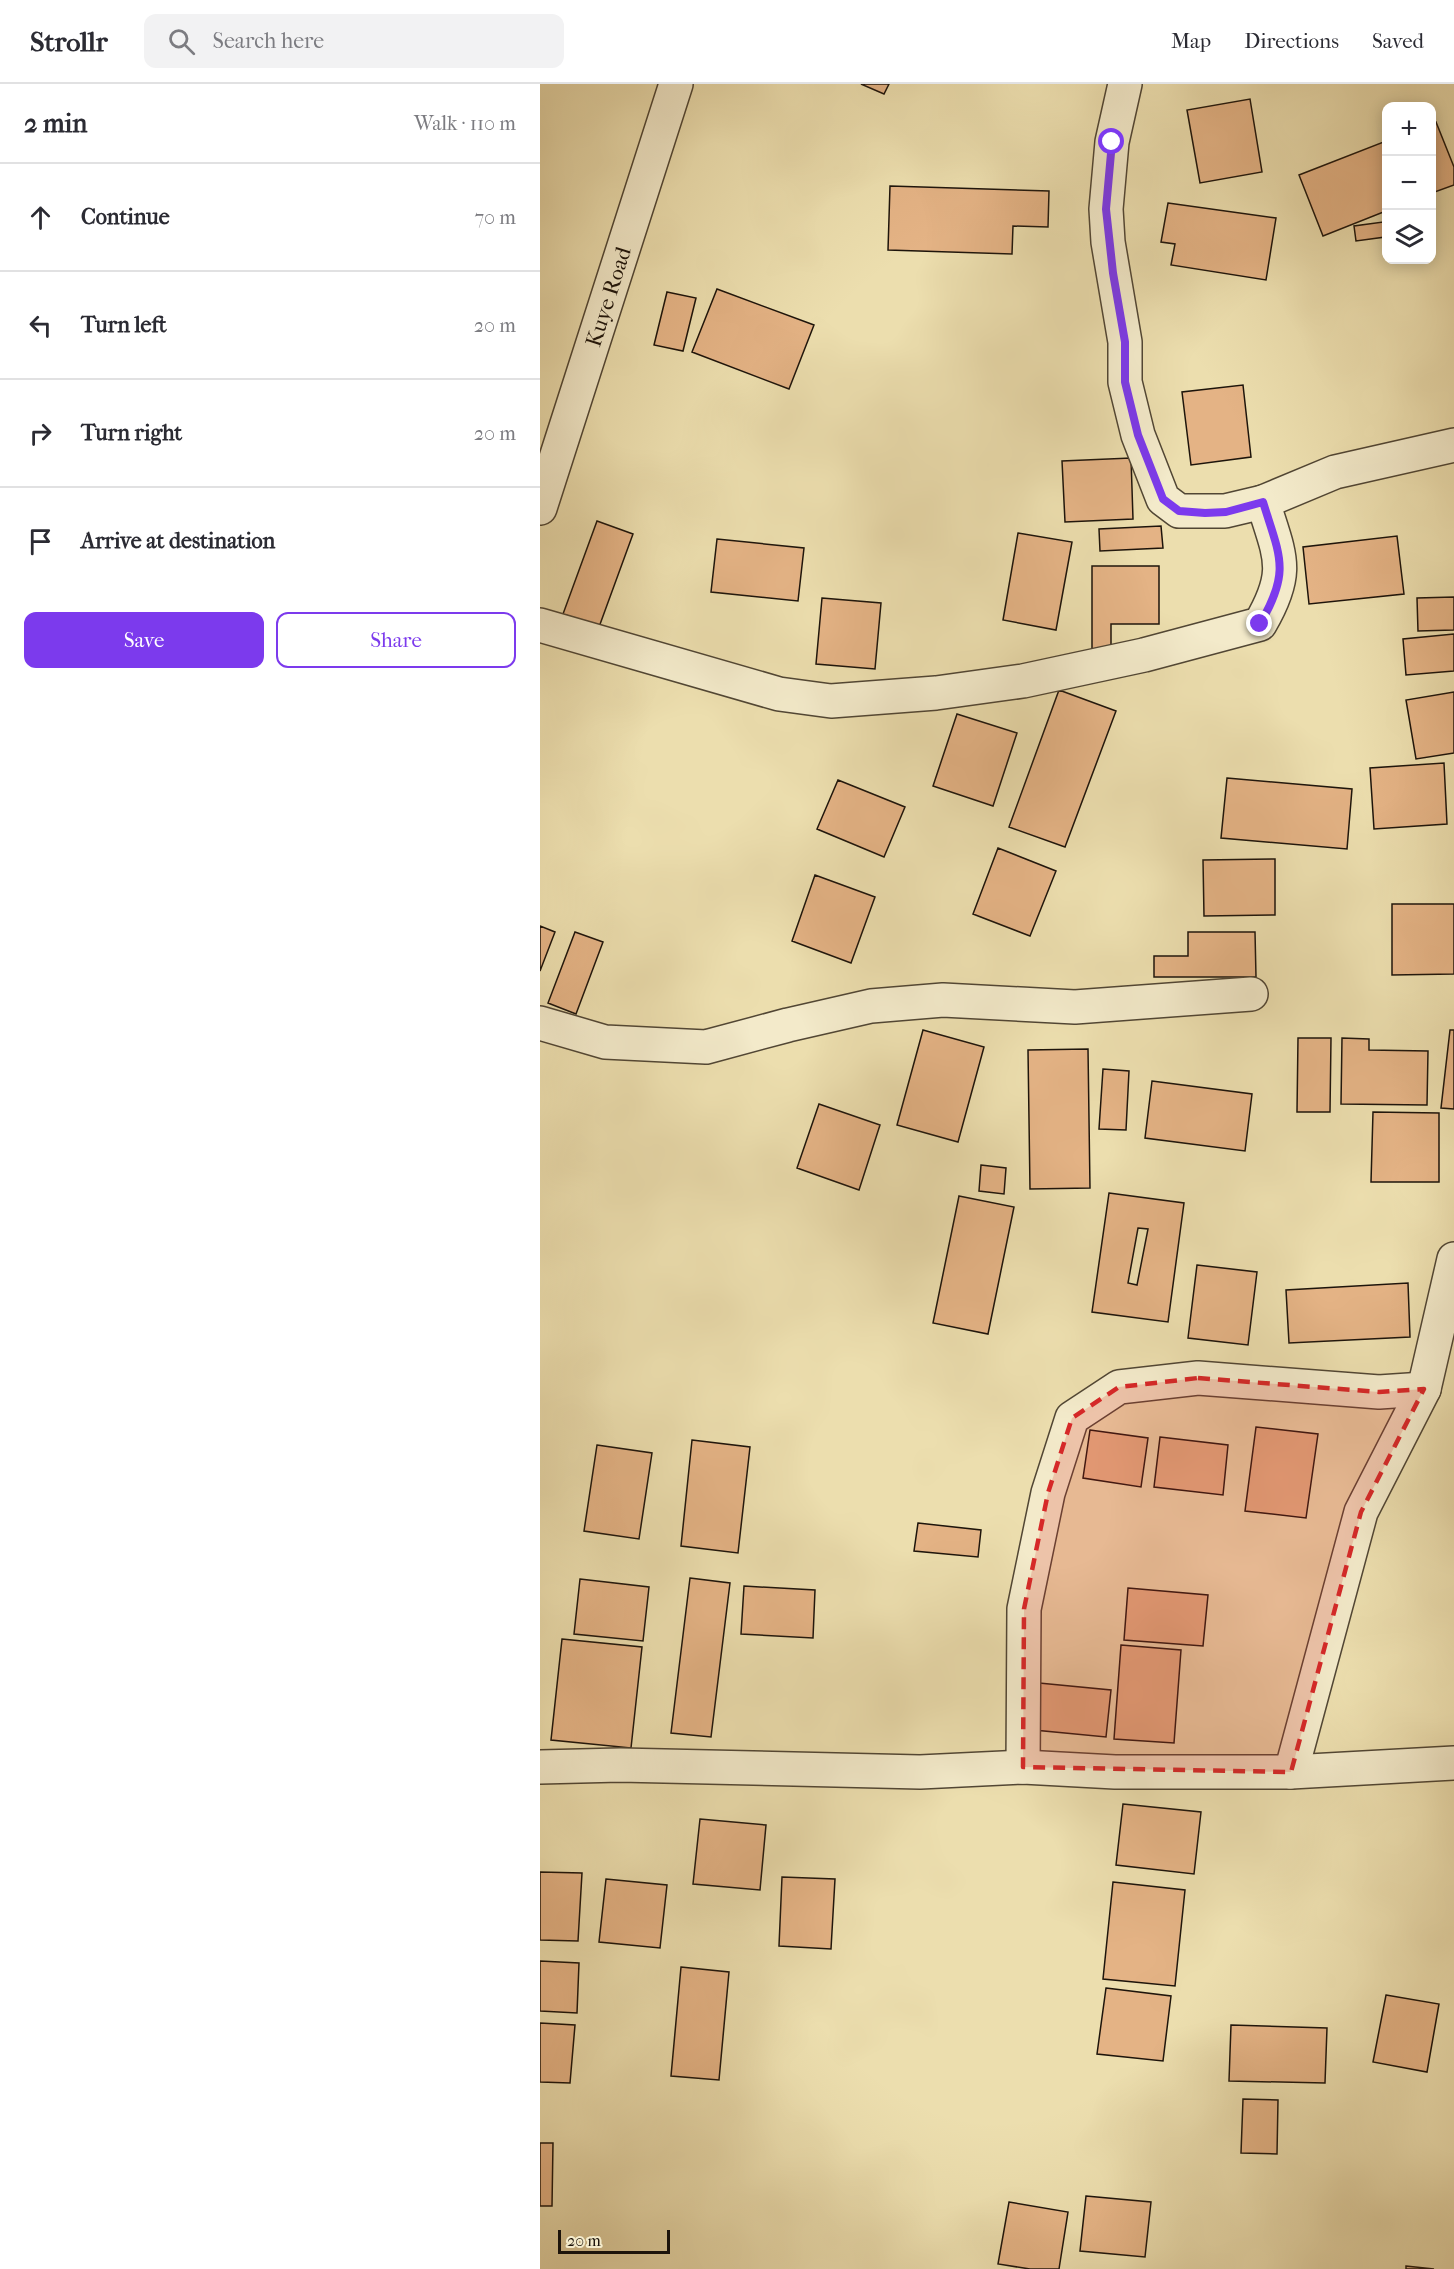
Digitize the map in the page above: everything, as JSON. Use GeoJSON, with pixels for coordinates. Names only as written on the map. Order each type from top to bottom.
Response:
{"type":"FeatureCollection","features":[{"type":"Feature","properties":{"kind":"street","name":"Kuye Road"},"geometry":{"type":"LineString","coordinates":[[540,508],[676,84]]}},
{"type":"Feature","properties":{"kind":"street"},"geometry":{"type":"LineString","coordinates":[[1125,84],[1112,142],[1106,209],[1113,273],[1125,342],[1125,382],[1138,435],[1163,499],[1179,511],[1226,512],[1263,502],[1335,472],[1454,445]]}},
{"type":"Feature","properties":{"kind":"street"},"geometry":{"type":"LineString","coordinates":[[540,625],[779,694],[831,701],[936,693],[1023,681],[1144,655],[1260,624],[1276,597],[1282,563],[1263,502]]}},
{"type":"Feature","properties":{"kind":"street"},"geometry":{"type":"LineString","coordinates":[[540,1023],[605,1042],[706,1047],[871,1006],[943,1000],[1076,1007],[1251,994]]}},
{"type":"Feature","properties":{"kind":"street"},"geometry":{"type":"LineString","coordinates":[[1291,1772],[1361,1512],[1424,1389],[1454,1259]]}},
{"type":"Feature","properties":{"kind":"street"},"geometry":{"type":"LineString","coordinates":[[1023,1767],[1024,1609],[1048,1493],[1072,1418],[1119,1387],[1198,1378],[1378,1392],[1424,1389]]}},
{"type":"Feature","properties":{"kind":"street"},"geometry":{"type":"LineString","coordinates":[[540,1767],[620,1765],[920,1772],[1023,1767],[1114,1772],[1291,1772],[1454,1763]]}},
{"type":"Feature","properties":{"kind":"highlighted area"},"geometry":{"type":"Polygon","coordinates":[[[1198,1378],[1379,1392],[1424,1389],[1361,1512],[1291,1772],[1023,1767],[1024,1609],[1048,1493],[1072,1418],[1119,1387],[1198,1378]]]}},
{"type":"Feature","properties":{"kind":"building"},"geometry":{"type":"Polygon","coordinates":[[[861,84],[889,84],[884,94],[861,84]]]}},
{"type":"Feature","properties":{"kind":"building"},"geometry":{"type":"Polygon","coordinates":[[[1250,99],[1262,172],[1200,183],[1187,110],[1250,99]]]}},
{"type":"Feature","properties":{"kind":"building"},"geometry":{"type":"Polygon","coordinates":[[[1436,122],[1454,167],[1454,185],[1436,192],[1436,122]]]}},
{"type":"Feature","properties":{"kind":"building"},"geometry":{"type":"Polygon","coordinates":[[[1382,143],[1382,213],[1323,236],[1299,175],[1382,143]]]}},
{"type":"Feature","properties":{"kind":"building"},"geometry":{"type":"Polygon","coordinates":[[[890,186],[1049,191],[1048,227],[1013,226],[1012,254],[888,250],[890,186]]]}},
{"type":"Feature","properties":{"kind":"building"},"geometry":{"type":"Polygon","coordinates":[[[1168,203],[1276,218],[1266,280],[1171,265],[1175,244],[1161,242],[1168,203]]]}},
{"type":"Feature","properties":{"kind":"building"},"geometry":{"type":"Polygon","coordinates":[[[1382,222],[1382,237],[1356,241],[1354,226],[1382,222]]]}},
{"type":"Feature","properties":{"kind":"building"},"geometry":{"type":"Polygon","coordinates":[[[717,289],[814,325],[789,389],[692,352],[717,289]]]}},
{"type":"Feature","properties":{"kind":"building"},"geometry":{"type":"Polygon","coordinates":[[[667,292],[696,298],[683,351],[654,345],[667,292]]]}},
{"type":"Feature","properties":{"kind":"building"},"geometry":{"type":"Polygon","coordinates":[[[1243,385],[1251,457],[1191,465],[1182,392],[1243,385]]]}},
{"type":"Feature","properties":{"kind":"building"},"geometry":{"type":"Polygon","coordinates":[[[1131,458],[1133,519],[1065,522],[1062,461],[1131,458]]]}},
{"type":"Feature","properties":{"kind":"building"},"geometry":{"type":"Polygon","coordinates":[[[597,521],[633,534],[599,627],[563,614],[597,521]]]}},
{"type":"Feature","properties":{"kind":"building"},"geometry":{"type":"Polygon","coordinates":[[[1161,526],[1163,548],[1100,551],[1099,529],[1161,526]]]}},
{"type":"Feature","properties":{"kind":"building"},"geometry":{"type":"Polygon","coordinates":[[[1018,533],[1072,542],[1056,630],[1003,620],[1018,533]]]}},
{"type":"Feature","properties":{"kind":"building"},"geometry":{"type":"Polygon","coordinates":[[[1397,536],[1404,594],[1309,604],[1303,547],[1397,536]]]}},
{"type":"Feature","properties":{"kind":"building"},"geometry":{"type":"Polygon","coordinates":[[[717,539],[804,548],[798,601],[711,592],[717,539]]]}},
{"type":"Feature","properties":{"kind":"building"},"geometry":{"type":"Polygon","coordinates":[[[1092,566],[1159,566],[1159,624],[1111,624],[1111,649],[1092,649],[1092,566]]]}},
{"type":"Feature","properties":{"kind":"building"},"geometry":{"type":"Polygon","coordinates":[[[1454,597],[1454,630],[1418,631],[1417,598],[1454,597]]]}},
{"type":"Feature","properties":{"kind":"building"},"geometry":{"type":"Polygon","coordinates":[[[822,598],[881,603],[875,669],[816,664],[822,598]]]}},
{"type":"Feature","properties":{"kind":"building"},"geometry":{"type":"Polygon","coordinates":[[[1454,634],[1454,671],[1406,675],[1403,639],[1454,634]]]}},
{"type":"Feature","properties":{"kind":"building"},"geometry":{"type":"Polygon","coordinates":[[[1059,690],[1116,711],[1065,847],[1009,827],[1059,690]]]}},
{"type":"Feature","properties":{"kind":"building"},"geometry":{"type":"Polygon","coordinates":[[[1454,692],[1454,753],[1416,759],[1406,700],[1454,692]]]}},
{"type":"Feature","properties":{"kind":"building"},"geometry":{"type":"Polygon","coordinates":[[[957,714],[1017,733],[993,806],[933,786],[957,714]]]}},
{"type":"Feature","properties":{"kind":"building"},"geometry":{"type":"Polygon","coordinates":[[[1444,763],[1447,824],[1374,829],[1370,768],[1444,763]]]}},
{"type":"Feature","properties":{"kind":"building"},"geometry":{"type":"Polygon","coordinates":[[[1227,778],[1352,789],[1347,849],[1221,838],[1227,778]]]}},
{"type":"Feature","properties":{"kind":"building"},"geometry":{"type":"Polygon","coordinates":[[[838,780],[905,807],[884,857],[817,829],[838,780]]]}},
{"type":"Feature","properties":{"kind":"building"},"geometry":{"type":"Polygon","coordinates":[[[998,848],[1056,871],[1030,936],[973,914],[998,848]]]}},
{"type":"Feature","properties":{"kind":"building"},"geometry":{"type":"Polygon","coordinates":[[[1275,859],[1275,915],[1204,916],[1203,860],[1275,859]]]}},
{"type":"Feature","properties":{"kind":"building"},"geometry":{"type":"Polygon","coordinates":[[[815,875],[875,897],[851,963],[792,941],[815,875]]]}},
{"type":"Feature","properties":{"kind":"building"},"geometry":{"type":"Polygon","coordinates":[[[1392,904],[1454,904],[1454,974],[1392,975],[1392,904]]]}},
{"type":"Feature","properties":{"kind":"building"},"geometry":{"type":"Polygon","coordinates":[[[540,926],[555,932],[540,971],[540,926]]]}},
{"type":"Feature","properties":{"kind":"building"},"geometry":{"type":"Polygon","coordinates":[[[575,932],[603,942],[576,1014],[548,1003],[575,932]]]}},
{"type":"Feature","properties":{"kind":"building"},"geometry":{"type":"Polygon","coordinates":[[[1188,932],[1255,932],[1256,977],[1154,977],[1154,956],[1188,956],[1188,932]]]}},
{"type":"Feature","properties":{"kind":"building"},"geometry":{"type":"Polygon","coordinates":[[[923,1030],[984,1047],[958,1142],[897,1125],[923,1030]]]}},
{"type":"Feature","properties":{"kind":"building"},"geometry":{"type":"Polygon","coordinates":[[[1450,1030],[1454,1030],[1454,1109],[1441,1108],[1450,1030]]]}},
{"type":"Feature","properties":{"kind":"building"},"geometry":{"type":"Polygon","coordinates":[[[1298,1038],[1331,1038],[1330,1112],[1297,1112],[1298,1038]]]}},
{"type":"Feature","properties":{"kind":"building"},"geometry":{"type":"Polygon","coordinates":[[[1342,1038],[1369,1039],[1369,1050],[1428,1051],[1427,1105],[1341,1104],[1342,1038]]]}},
{"type":"Feature","properties":{"kind":"building"},"geometry":{"type":"Polygon","coordinates":[[[1088,1049],[1090,1188],[1030,1189],[1028,1050],[1088,1049]]]}},
{"type":"Feature","properties":{"kind":"building"},"geometry":{"type":"Polygon","coordinates":[[[1103,1069],[1129,1071],[1126,1130],[1099,1129],[1103,1069]]]}},
{"type":"Feature","properties":{"kind":"building"},"geometry":{"type":"Polygon","coordinates":[[[1152,1081],[1252,1094],[1245,1151],[1145,1138],[1152,1081]]]}},
{"type":"Feature","properties":{"kind":"building"},"geometry":{"type":"Polygon","coordinates":[[[819,1104],[880,1125],[859,1190],[797,1168],[819,1104]]]}},
{"type":"Feature","properties":{"kind":"building"},"geometry":{"type":"Polygon","coordinates":[[[1373,1112],[1439,1113],[1439,1182],[1371,1182],[1373,1112]]]}},
{"type":"Feature","properties":{"kind":"building"},"geometry":{"type":"Polygon","coordinates":[[[981,1165],[1006,1168],[1004,1194],[979,1191],[981,1165]]]}},
{"type":"Feature","properties":{"kind":"building"},"geometry":{"type":"Polygon","coordinates":[[[1109,1193],[1184,1203],[1168,1322],[1092,1312],[1109,1193]],[[1138,1228],[1128,1283],[1137,1285],[1148,1229],[1138,1228]]]}},
{"type":"Feature","properties":{"kind":"building"},"geometry":{"type":"Polygon","coordinates":[[[959,1196],[1014,1207],[988,1334],[933,1323],[959,1196]]]}},
{"type":"Feature","properties":{"kind":"building"},"geometry":{"type":"Polygon","coordinates":[[[1197,1265],[1257,1272],[1248,1345],[1188,1338],[1197,1265]]]}},
{"type":"Feature","properties":{"kind":"building"},"geometry":{"type":"Polygon","coordinates":[[[1408,1283],[1410,1337],[1289,1343],[1286,1290],[1408,1283]]]}},
{"type":"Feature","properties":{"kind":"building"},"geometry":{"type":"Polygon","coordinates":[[[1256,1427],[1318,1434],[1306,1518],[1245,1511],[1256,1427]]]}},
{"type":"Feature","properties":{"kind":"building"},"geometry":{"type":"Polygon","coordinates":[[[1090,1430],[1148,1438],[1141,1487],[1083,1478],[1090,1430]]]}},
{"type":"Feature","properties":{"kind":"building"},"geometry":{"type":"Polygon","coordinates":[[[1160,1437],[1228,1445],[1223,1495],[1154,1487],[1160,1437]]]}},
{"type":"Feature","properties":{"kind":"building"},"geometry":{"type":"Polygon","coordinates":[[[692,1440],[750,1447],[738,1553],[681,1546],[692,1440]]]}},
{"type":"Feature","properties":{"kind":"building"},"geometry":{"type":"Polygon","coordinates":[[[597,1445],[652,1453],[639,1539],[584,1531],[597,1445]]]}},
{"type":"Feature","properties":{"kind":"building"},"geometry":{"type":"Polygon","coordinates":[[[918,1523],[981,1530],[978,1557],[914,1551],[918,1523]]]}},
{"type":"Feature","properties":{"kind":"building"},"geometry":{"type":"Polygon","coordinates":[[[690,1578],[730,1583],[711,1737],[671,1733],[690,1578]]]}},
{"type":"Feature","properties":{"kind":"building"},"geometry":{"type":"Polygon","coordinates":[[[580,1579],[649,1587],[643,1641],[574,1634],[580,1579]]]}},
{"type":"Feature","properties":{"kind":"building"},"geometry":{"type":"Polygon","coordinates":[[[744,1586],[815,1590],[813,1638],[741,1634],[744,1586]]]}},
{"type":"Feature","properties":{"kind":"building"},"geometry":{"type":"Polygon","coordinates":[[[1128,1588],[1208,1595],[1203,1646],[1124,1640],[1128,1588]]]}},
{"type":"Feature","properties":{"kind":"building"},"geometry":{"type":"Polygon","coordinates":[[[562,1639],[642,1647],[631,1748],[551,1740],[562,1639]]]}},
{"type":"Feature","properties":{"kind":"building"},"geometry":{"type":"Polygon","coordinates":[[[1121,1645],[1181,1650],[1174,1743],[1114,1739],[1121,1645]]]}},
{"type":"Feature","properties":{"kind":"building"},"geometry":{"type":"Polygon","coordinates":[[[1039,1683],[1111,1690],[1106,1737],[1034,1730],[1039,1683]]]}},
{"type":"Feature","properties":{"kind":"building"},"geometry":{"type":"Polygon","coordinates":[[[1123,1804],[1201,1812],[1194,1874],[1116,1865],[1123,1804]]]}},
{"type":"Feature","properties":{"kind":"building"},"geometry":{"type":"Polygon","coordinates":[[[700,1819],[766,1825],[760,1890],[693,1884],[700,1819]]]}},
{"type":"Feature","properties":{"kind":"building"},"geometry":{"type":"Polygon","coordinates":[[[540,1872],[582,1873],[578,1941],[540,1940],[540,1872]]]}},
{"type":"Feature","properties":{"kind":"building"},"geometry":{"type":"Polygon","coordinates":[[[782,1877],[835,1879],[831,1949],[779,1946],[782,1877]]]}},
{"type":"Feature","properties":{"kind":"building"},"geometry":{"type":"Polygon","coordinates":[[[606,1879],[667,1885],[660,1948],[599,1942],[606,1879]]]}},
{"type":"Feature","properties":{"kind":"building"},"geometry":{"type":"Polygon","coordinates":[[[1113,1882],[1185,1890],[1175,1986],[1103,1979],[1113,1882]]]}},
{"type":"Feature","properties":{"kind":"building"},"geometry":{"type":"Polygon","coordinates":[[[540,1961],[579,1963],[577,2013],[540,2011],[540,1961]]]}},
{"type":"Feature","properties":{"kind":"building"},"geometry":{"type":"Polygon","coordinates":[[[681,1967],[729,1972],[719,2080],[671,2076],[681,1967]]]}},
{"type":"Feature","properties":{"kind":"building"},"geometry":{"type":"Polygon","coordinates":[[[1106,1988],[1171,1996],[1163,2061],[1097,2054],[1106,1988]]]}},
{"type":"Feature","properties":{"kind":"building"},"geometry":{"type":"Polygon","coordinates":[[[1386,1995],[1439,2004],[1427,2072],[1373,2062],[1386,1995]]]}},
{"type":"Feature","properties":{"kind":"building"},"geometry":{"type":"Polygon","coordinates":[[[540,2023],[575,2025],[570,2083],[540,2082],[540,2023]]]}},
{"type":"Feature","properties":{"kind":"building"},"geometry":{"type":"Polygon","coordinates":[[[1231,2025],[1327,2028],[1325,2083],[1229,2081],[1231,2025]]]}},
{"type":"Feature","properties":{"kind":"building"},"geometry":{"type":"Polygon","coordinates":[[[1243,2099],[1278,2100],[1277,2154],[1241,2153],[1243,2099]]]}},
{"type":"Feature","properties":{"kind":"building"},"geometry":{"type":"Polygon","coordinates":[[[540,2143],[553,2143],[552,2206],[540,2206],[540,2143]]]}},
{"type":"Feature","properties":{"kind":"building"},"geometry":{"type":"Polygon","coordinates":[[[1086,2196],[1151,2202],[1145,2257],[1080,2251],[1086,2196]]]}},
{"type":"Feature","properties":{"kind":"building"},"geometry":{"type":"Polygon","coordinates":[[[1009,2202],[1068,2212],[1059,2269],[1030,2269],[998,2264],[1009,2202]]]}},
{"type":"Feature","properties":{"kind":"building"},"geometry":{"type":"Polygon","coordinates":[[[1406,2266],[1434,2269],[1406,2269],[1406,2266]]]}},
{"type":"Feature","properties":{"kind":"route"},"geometry":{"type":"LineString","coordinates":[[1112,142],[1111,182],[1106,209],[1108,242],[1125,342],[1125,382],[1138,435],[1163,499],[1179,511],[1226,512],[1263,502],[1282,563],[1276,597],[1260,624]]}}]}
